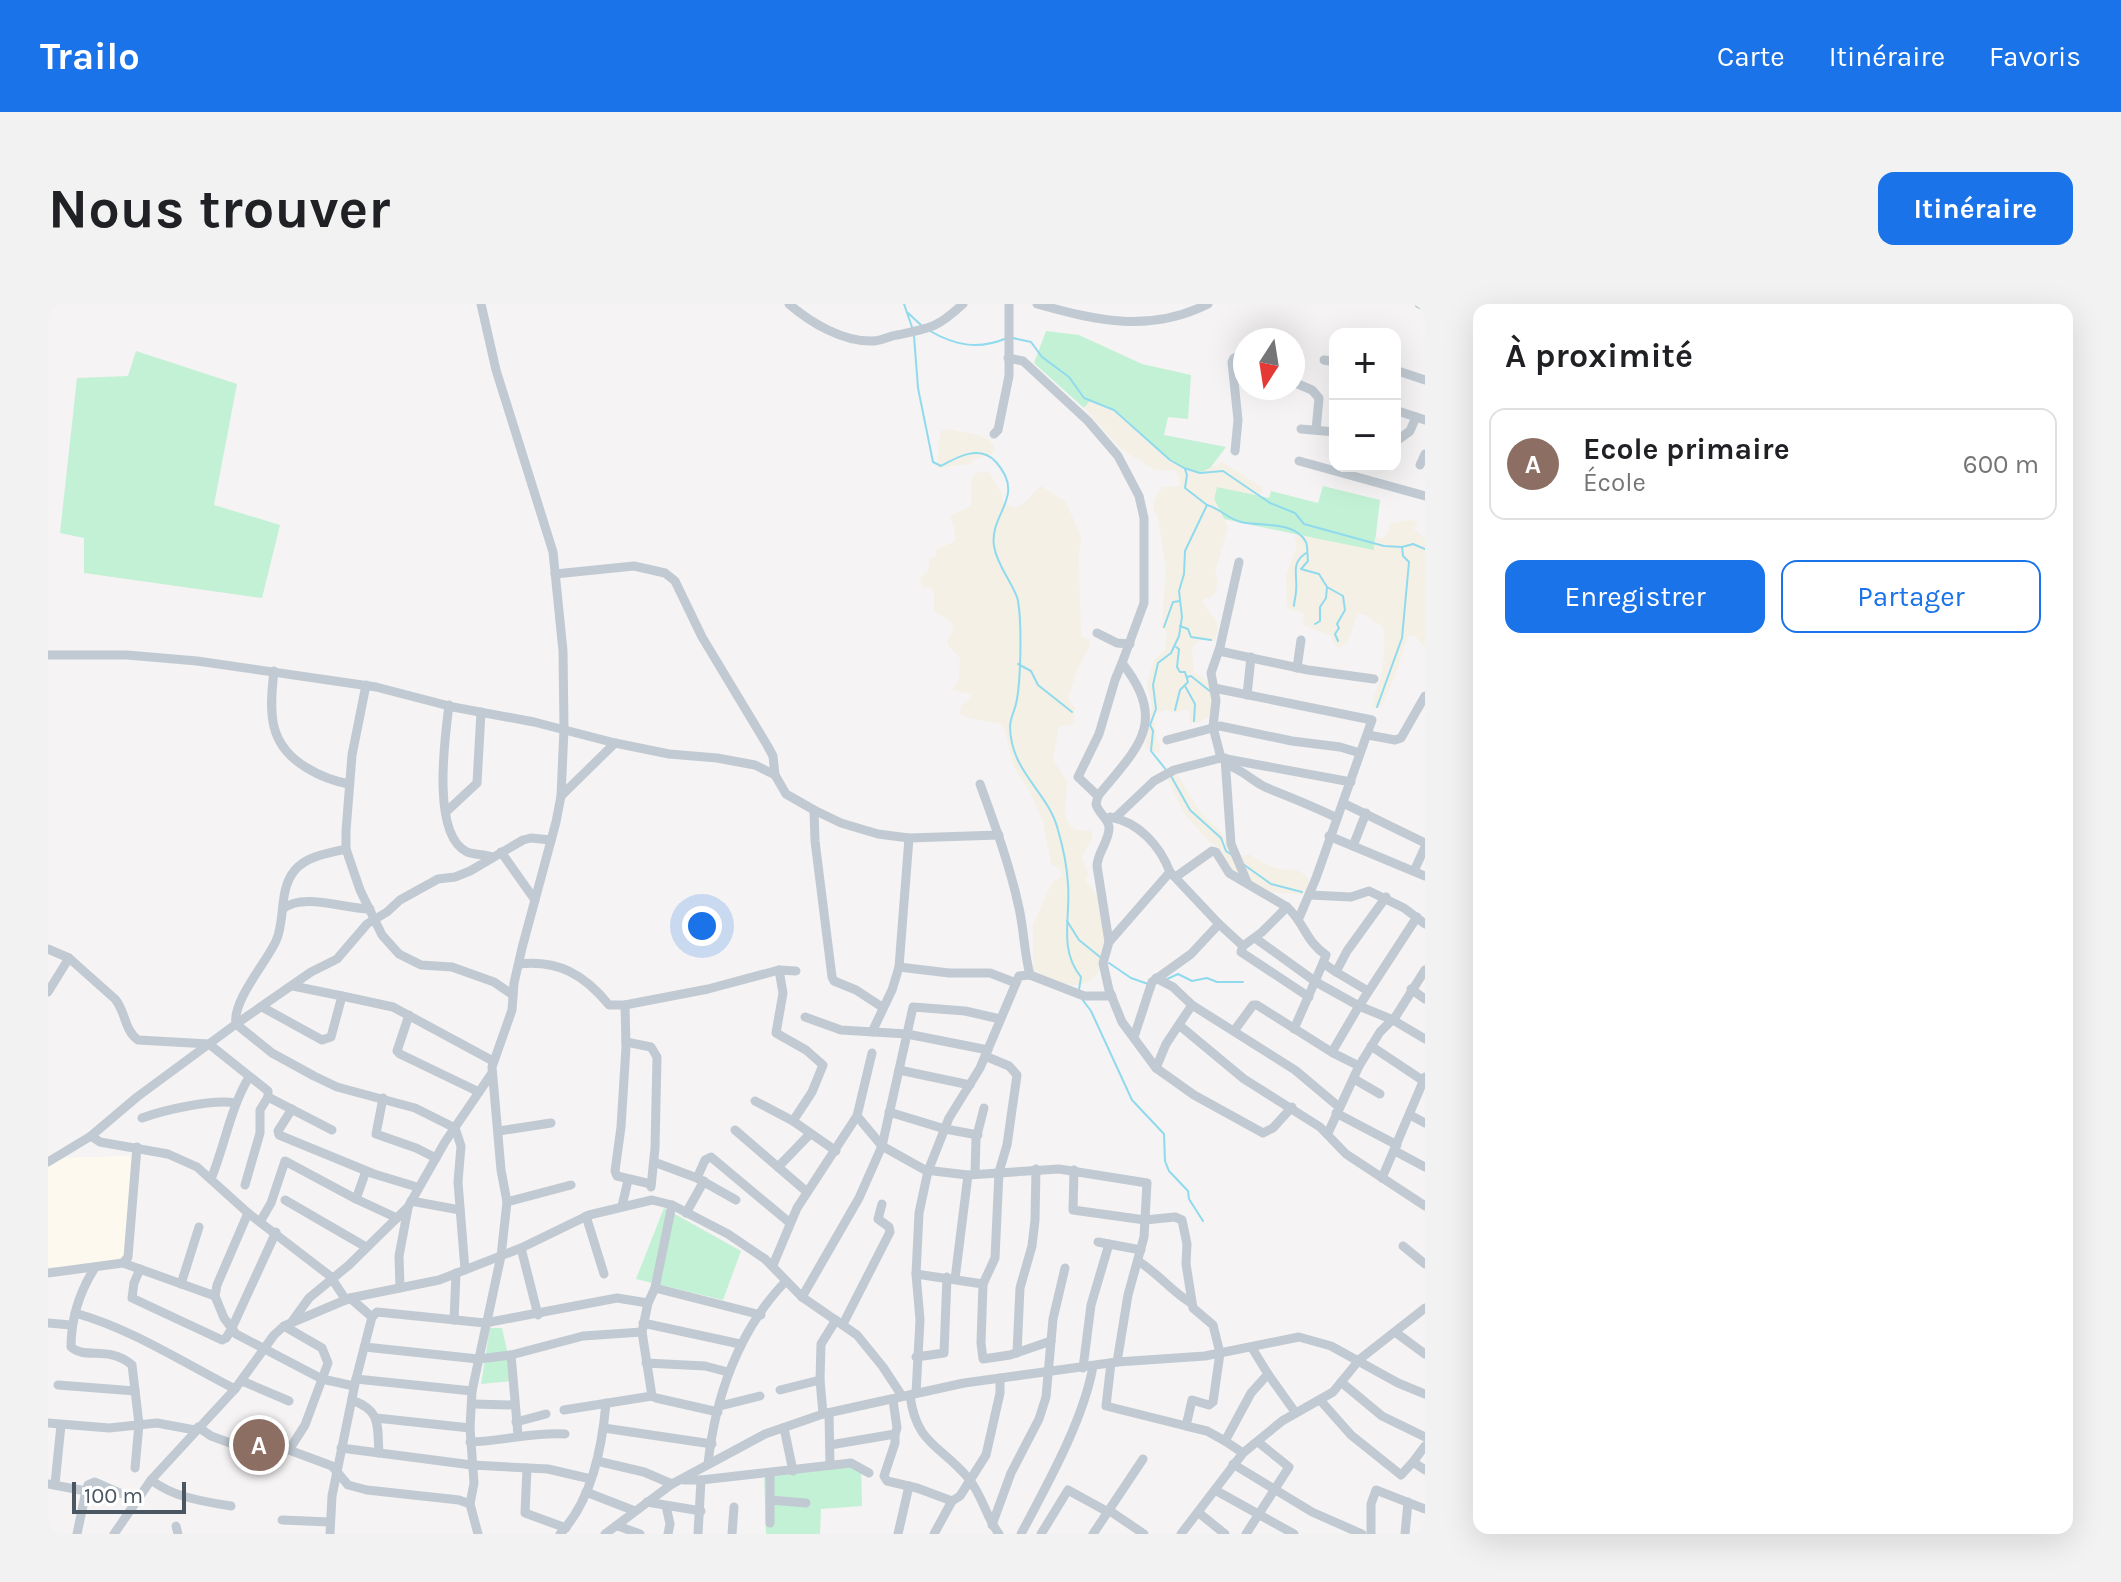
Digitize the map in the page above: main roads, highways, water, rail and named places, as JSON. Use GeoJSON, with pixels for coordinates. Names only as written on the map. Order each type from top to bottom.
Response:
{"type":"FeatureCollection","features":[{"type":"Feature","properties":{"kind":"waterway"},"geometry":{"type":"LineString","coordinates":[[904,304],[913,330]]}},
{"type":"Feature","properties":{"kind":"waterway"},"geometry":{"type":"LineString","coordinates":[[908,313],[921,325]]}},
{"type":"Feature","properties":{"kind":"waterway"},"geometry":{"type":"LineString","coordinates":[[930,331],[968,345],[1007,338]]}},
{"type":"Feature","properties":{"kind":"waterway"},"geometry":{"type":"LineString","coordinates":[[914,336],[918,388],[933,462],[941,466],[968,454],[983,454],[996,462],[1005,474],[1008,485],[1008,495],[994,534],[994,546],[1017,595],[1019,611],[1020,668],[1018,694],[1010,724],[1012,743],[1023,770],[1053,816],[1060,837],[1068,884],[1068,944],[1074,966],[1081,977],[1079,990]]}},
{"type":"Feature","properties":{"kind":"waterway"},"geometry":{"type":"LineString","coordinates":[[1013,338],[1031,342],[1042,357],[1069,377],[1084,398],[1114,410],[1170,460],[1184,468],[1200,473],[1223,471],[1270,503],[1295,513],[1304,524],[1384,546],[1413,544],[1425,549]]}},
{"type":"Feature","properties":{"kind":"waterway"},"geometry":{"type":"LineString","coordinates":[[1167,771],[1151,751],[1153,731],[1150,725],[1156,709],[1153,685],[1158,663],[1171,653],[1179,636],[1182,617],[1179,591],[1184,574],[1185,551],[1207,505],[1185,488],[1185,469]]}},
{"type":"Feature","properties":{"kind":"waterway"},"geometry":{"type":"LineString","coordinates":[[1207,505],[1236,521],[1285,527],[1301,535],[1307,544],[1308,561],[1301,569],[1319,574],[1327,587],[1343,596],[1345,610],[1335,634],[1338,641]]}},
{"type":"Feature","properties":{"kind":"waterway"},"geometry":{"type":"LineString","coordinates":[[1377,707],[1402,638],[1409,562],[1403,556],[1402,547]]}},
{"type":"Feature","properties":{"kind":"waterway"},"geometry":{"type":"LineString","coordinates":[[1294,606],[1296,565],[1306,553]]}},
{"type":"Feature","properties":{"kind":"waterway"},"geometry":{"type":"LineString","coordinates":[[1315,624],[1320,621],[1320,607],[1326,598],[1327,587]]}},
{"type":"Feature","properties":{"kind":"waterway"},"geometry":{"type":"LineString","coordinates":[[1164,627],[1173,602],[1180,601]]}},
{"type":"Feature","properties":{"kind":"waterway"},"geometry":{"type":"LineString","coordinates":[[1180,626],[1188,629],[1191,637],[1211,640]]}},
{"type":"Feature","properties":{"kind":"waterway"},"geometry":{"type":"LineString","coordinates":[[1175,710],[1180,690],[1188,682],[1185,672],[1180,672],[1177,667],[1179,649],[1176,647]]}},
{"type":"Feature","properties":{"kind":"waterway"},"geometry":{"type":"LineString","coordinates":[[1018,664],[1031,671],[1038,685],[1072,712]]}},
{"type":"Feature","properties":{"kind":"waterway"},"geometry":{"type":"LineString","coordinates":[[1187,677],[1191,676],[1211,692]]}},
{"type":"Feature","properties":{"kind":"waterway"},"geometry":{"type":"LineString","coordinates":[[1185,686],[1195,704],[1194,721]]}},
{"type":"Feature","properties":{"kind":"waterway"},"geometry":{"type":"LineString","coordinates":[[1171,776],[1190,810],[1221,838],[1226,851],[1232,855]]}},
{"type":"Feature","properties":{"kind":"waterway"},"geometry":{"type":"LineString","coordinates":[[1243,864],[1271,884],[1302,892]]}},
{"type":"Feature","properties":{"kind":"waterway"},"geometry":{"type":"LineString","coordinates":[[1067,921],[1079,940],[1100,957]]}},
{"type":"Feature","properties":{"kind":"waterway"},"geometry":{"type":"LineString","coordinates":[[1109,963],[1131,978],[1148,984]]}},
{"type":"Feature","properties":{"kind":"waterway"},"geometry":{"type":"LineString","coordinates":[[1165,980],[1178,974],[1192,981],[1207,978],[1217,982],[1243,982]]}},
{"type":"Feature","properties":{"kind":"waterway"},"geometry":{"type":"LineString","coordinates":[[1082,999],[1091,1011],[1132,1100],[1164,1134],[1165,1161],[1169,1171],[1188,1191],[1189,1199],[1203,1221]]}},
{"type":"Feature","properties":{"kind":"place","name":"Ecole primaire"},"geometry":{"type":"Point","coordinates":[259,1445]}}]}
